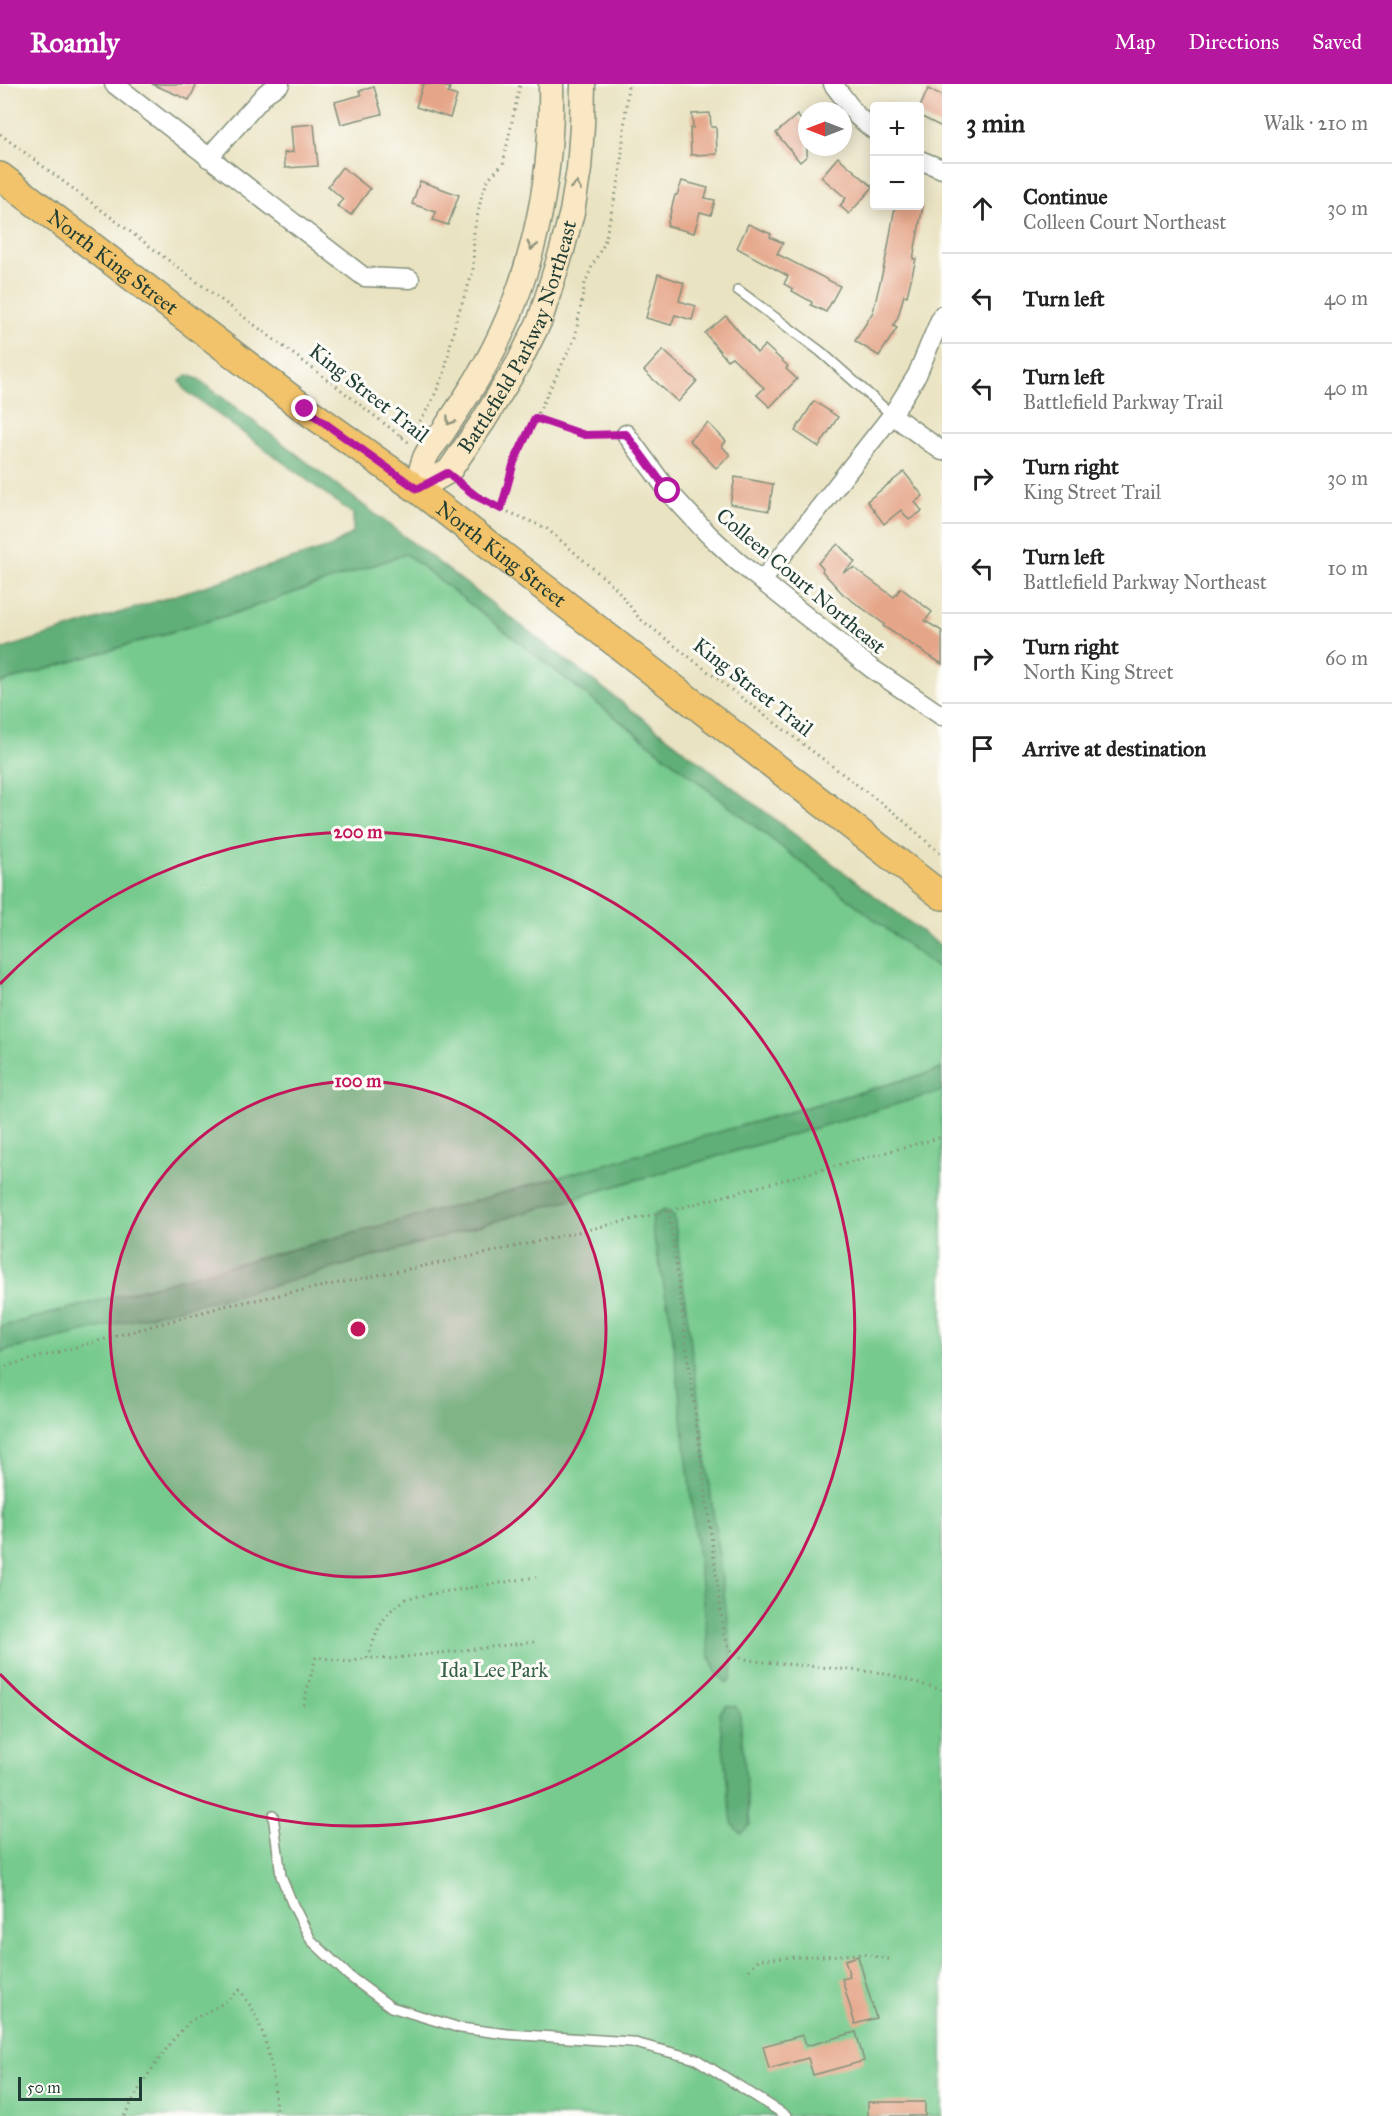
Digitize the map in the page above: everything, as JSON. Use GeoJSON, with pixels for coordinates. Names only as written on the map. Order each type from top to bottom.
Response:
{"type":"FeatureCollection","features":[{"type":"Feature","properties":{"kind":"main road","name":"Battlefield Parkway Northeast"},"geometry":{"type":"LineString","coordinates":[[417,489],[425,456],[480,373],[505,325],[520,288],[545,184],[551,119],[551,84]]}},
{"type":"Feature","properties":{"kind":"main road","name":"Battlefield Parkway Northeast"},"geometry":{"type":"LineString","coordinates":[[417,489],[447,473],[490,411],[518,364],[540,320],[572,212],[579,169],[583,84]]}},
{"type":"Feature","properties":{"kind":"main road","name":"North King Street"},"geometry":{"type":"LineString","coordinates":[[0,176],[305,409],[417,489],[942,896]]}},
{"type":"Feature","properties":{"kind":"street"},"geometry":{"type":"LineString","coordinates":[[114,84],[364,277],[410,279]]}},
{"type":"Feature","properties":{"kind":"street"},"geometry":{"type":"LineString","coordinates":[[208,158],[266,93],[280,84]]}},
{"type":"Feature","properties":{"kind":"street"},"geometry":{"type":"LineString","coordinates":[[833,84],[858,117],[870,127]]}},
{"type":"Feature","properties":{"kind":"street"},"geometry":{"type":"LineString","coordinates":[[924,162],[942,169]]}},
{"type":"Feature","properties":{"kind":"street"},"geometry":{"type":"LineString","coordinates":[[762,581],[892,415],[917,375],[942,315]]}},
{"type":"Feature","properties":{"kind":"street"},"geometry":{"type":"LineString","coordinates":[[892,415],[942,451]]}},
{"type":"Feature","properties":{"kind":"street","name":"Colleen Court Northeast"},"geometry":{"type":"LineString","coordinates":[[626,434],[668,491],[722,548],[871,668],[942,716]]}},
{"type":"Feature","properties":{"kind":"lane"},"geometry":{"type":"LineString","coordinates":[[738,290],[820,351],[892,415]]}},
{"type":"Feature","properties":{"kind":"lane"},"geometry":{"type":"LineString","coordinates":[[273,1815],[281,1876],[311,1940],[349,1976],[392,2007],[460,2028],[507,2034],[632,2042],[696,2059],[787,2116]]}},
{"type":"Feature","properties":{"kind":"path"},"geometry":{"type":"LineString","coordinates":[[401,436],[418,424],[431,403],[444,374],[456,320],[473,272],[474,232],[482,194],[489,178],[503,164],[520,84]]}},
{"type":"Feature","properties":{"kind":"path"},"geometry":{"type":"LineString","coordinates":[[501,509],[514,462],[575,338],[585,283],[604,244],[620,175],[628,84]]}},
{"type":"Feature","properties":{"kind":"path","name":"King Street Trail"},"geometry":{"type":"LineString","coordinates":[[0,134],[425,456]]}},
{"type":"Feature","properties":{"kind":"path"},"geometry":{"type":"LineString","coordinates":[[535,418],[585,435],[626,434]]}},
{"type":"Feature","properties":{"kind":"path","name":"King Street Trail"},"geometry":{"type":"LineString","coordinates":[[447,473],[476,496],[546,528],[616,588],[639,618],[897,815],[942,855]]}},
{"type":"Feature","properties":{"kind":"path"},"geometry":{"type":"LineString","coordinates":[[0,1368],[225,1306],[483,1254],[669,1211],[942,1137]]}},
{"type":"Feature","properties":{"kind":"path"},"geometry":{"type":"LineString","coordinates":[[669,1211],[722,1623],[730,1650],[738,1658],[746,1660],[884,1673],[942,1690]]}},
{"type":"Feature","properties":{"kind":"path"},"geometry":{"type":"LineString","coordinates":[[367,1658],[379,1627],[390,1611],[407,1598],[536,1577]]}},
{"type":"Feature","properties":{"kind":"path"},"geometry":{"type":"LineString","coordinates":[[303,1705],[316,1657],[349,1662],[367,1658],[388,1659],[534,1642]]}},
{"type":"Feature","properties":{"kind":"path"},"geometry":{"type":"LineString","coordinates":[[749,1970],[759,1959],[863,1954],[893,1960]]}},
{"type":"Feature","properties":{"kind":"path"},"geometry":{"type":"LineString","coordinates":[[124,2116],[149,2073],[189,2021],[224,2003],[240,1990],[255,2013],[261,2029],[273,2081],[275,2116]]}},
{"type":"Feature","properties":{"kind":"green space"},"geometry":{"type":"Polygon","coordinates":[[[187,375],[198,379],[942,947],[942,972],[406,554],[235,613],[0,683],[0,650],[330,547],[353,533],[353,514],[185,390],[180,381],[187,375]]]}},
{"type":"Feature","properties":{"kind":"green space"},"geometry":{"type":"Polygon","coordinates":[[[406,554],[942,972],[942,1069],[478,1200],[0,1327],[0,683],[235,613],[406,554]]]}},
{"type":"Feature","properties":{"kind":"green space"},"geometry":{"type":"Polygon","coordinates":[[[942,1069],[942,1091],[276,1285],[0,1352],[0,1327],[478,1200],[942,1069]]]}},
{"type":"Feature","properties":{"kind":"green space","name":"Ida Lee Park"},"geometry":{"type":"Polygon","coordinates":[[[942,1070],[942,2116],[0,2116],[0,1352],[942,1070]]]}},
{"type":"Feature","properties":{"kind":"green space"},"geometry":{"type":"Polygon","coordinates":[[[664,1210],[674,1216],[733,1662],[732,1677],[727,1683],[717,1674],[709,1655],[671,1321],[652,1229],[653,1216],[664,1210]]]}},
{"type":"Feature","properties":{"kind":"green space"},"geometry":{"type":"Polygon","coordinates":[[[727,1705],[736,1707],[740,1716],[750,1825],[741,1833],[732,1823],[719,1713],[727,1705]]]}},
{"type":"Feature","properties":{"kind":"building"},"geometry":{"type":"Polygon","coordinates":[[[152,84],[197,84],[189,100],[152,84]]]}},
{"type":"Feature","properties":{"kind":"building"},"geometry":{"type":"Polygon","coordinates":[[[423,84],[437,84],[450,88],[448,93],[457,96],[450,118],[416,107],[423,84]]]}},
{"type":"Feature","properties":{"kind":"building"},"geometry":{"type":"Polygon","coordinates":[[[374,87],[382,114],[341,124],[335,102],[361,95],[359,91],[374,87]]]}},
{"type":"Feature","properties":{"kind":"building"},"geometry":{"type":"Polygon","coordinates":[[[928,89],[942,96],[942,127],[924,118],[922,102],[928,89]]]}},
{"type":"Feature","properties":{"kind":"building"},"geometry":{"type":"Polygon","coordinates":[[[710,113],[711,127],[716,127],[717,154],[691,155],[692,114],[710,113]]]}},
{"type":"Feature","properties":{"kind":"building"},"geometry":{"type":"Polygon","coordinates":[[[797,115],[798,156],[807,156],[800,162],[776,133],[797,115]]]}},
{"type":"Feature","properties":{"kind":"building"},"geometry":{"type":"Polygon","coordinates":[[[314,124],[318,166],[285,168],[284,153],[293,152],[291,126],[314,124]]]}},
{"type":"Feature","properties":{"kind":"building"},"geometry":{"type":"Polygon","coordinates":[[[838,157],[870,184],[870,190],[849,214],[840,206],[846,198],[821,177],[838,157]]]}},
{"type":"Feature","properties":{"kind":"building"},"geometry":{"type":"Polygon","coordinates":[[[342,167],[370,189],[351,215],[337,206],[343,199],[328,186],[342,167]]]}},
{"type":"Feature","properties":{"kind":"building"},"geometry":{"type":"Polygon","coordinates":[[[420,181],[459,195],[448,225],[433,220],[436,212],[412,204],[420,181]]]}},
{"type":"Feature","properties":{"kind":"building"},"geometry":{"type":"Polygon","coordinates":[[[682,181],[708,188],[705,198],[715,200],[711,215],[700,212],[694,233],[667,226],[675,195],[682,181]]]}},
{"type":"Feature","properties":{"kind":"building"},"geometry":{"type":"Polygon","coordinates":[[[894,210],[922,210],[913,259],[916,259],[907,296],[904,295],[893,326],[897,328],[879,356],[855,341],[873,312],[894,210]]]}},
{"type":"Feature","properties":{"kind":"building"},"geometry":{"type":"Polygon","coordinates":[[[748,224],[771,234],[770,237],[783,243],[777,254],[840,286],[826,312],[811,305],[812,302],[784,284],[788,276],[737,248],[748,224]]]}},
{"type":"Feature","properties":{"kind":"building"},"geometry":{"type":"Polygon","coordinates":[[[658,274],[684,283],[679,301],[696,306],[692,320],[675,315],[671,325],[646,318],[658,274]]]}},
{"type":"Feature","properties":{"kind":"building"},"geometry":{"type":"Polygon","coordinates":[[[726,316],[757,353],[765,345],[788,366],[786,369],[797,379],[770,407],[757,395],[764,388],[732,357],[727,360],[705,333],[726,316]]]}},
{"type":"Feature","properties":{"kind":"building"},"geometry":{"type":"Polygon","coordinates":[[[663,350],[697,381],[678,402],[644,371],[663,350]]]}},
{"type":"Feature","properties":{"kind":"building"},"geometry":{"type":"Polygon","coordinates":[[[814,401],[838,417],[819,447],[795,431],[814,401]]]}},
{"type":"Feature","properties":{"kind":"building"},"geometry":{"type":"Polygon","coordinates":[[[708,423],[726,441],[722,446],[730,455],[716,468],[689,440],[708,423]]]}},
{"type":"Feature","properties":{"kind":"building"},"geometry":{"type":"Polygon","coordinates":[[[904,472],[923,496],[915,502],[922,511],[909,520],[901,510],[884,524],[867,501],[904,472]]]}},
{"type":"Feature","properties":{"kind":"building"},"geometry":{"type":"Polygon","coordinates":[[[735,477],[773,484],[769,511],[730,504],[735,477]]]}},
{"type":"Feature","properties":{"kind":"building"},"geometry":{"type":"Polygon","coordinates":[[[838,544],[855,562],[843,572],[854,568],[894,597],[901,588],[932,612],[925,621],[942,631],[942,664],[883,626],[884,624],[843,594],[822,571],[818,563],[838,544]]]}},
{"type":"Feature","properties":{"kind":"building"},"geometry":{"type":"Polygon","coordinates":[[[858,1956],[876,2018],[855,2024],[842,1979],[850,1977],[845,1960],[858,1956]]]}},
{"type":"Feature","properties":{"kind":"building"},"geometry":{"type":"Polygon","coordinates":[[[856,2032],[864,2061],[813,2075],[808,2058],[769,2069],[763,2046],[803,2035],[806,2046],[856,2032]]]}},
{"type":"Feature","properties":{"kind":"building"},"geometry":{"type":"Polygon","coordinates":[[[868,2102],[925,2102],[925,2116],[868,2116],[868,2102]]]}},
{"type":"Feature","properties":{"kind":"route"},"geometry":{"type":"LineString","coordinates":[[305,409],[417,489],[447,473],[476,496],[501,509],[514,462],[535,418],[585,435],[626,434],[668,491]]}}]}
